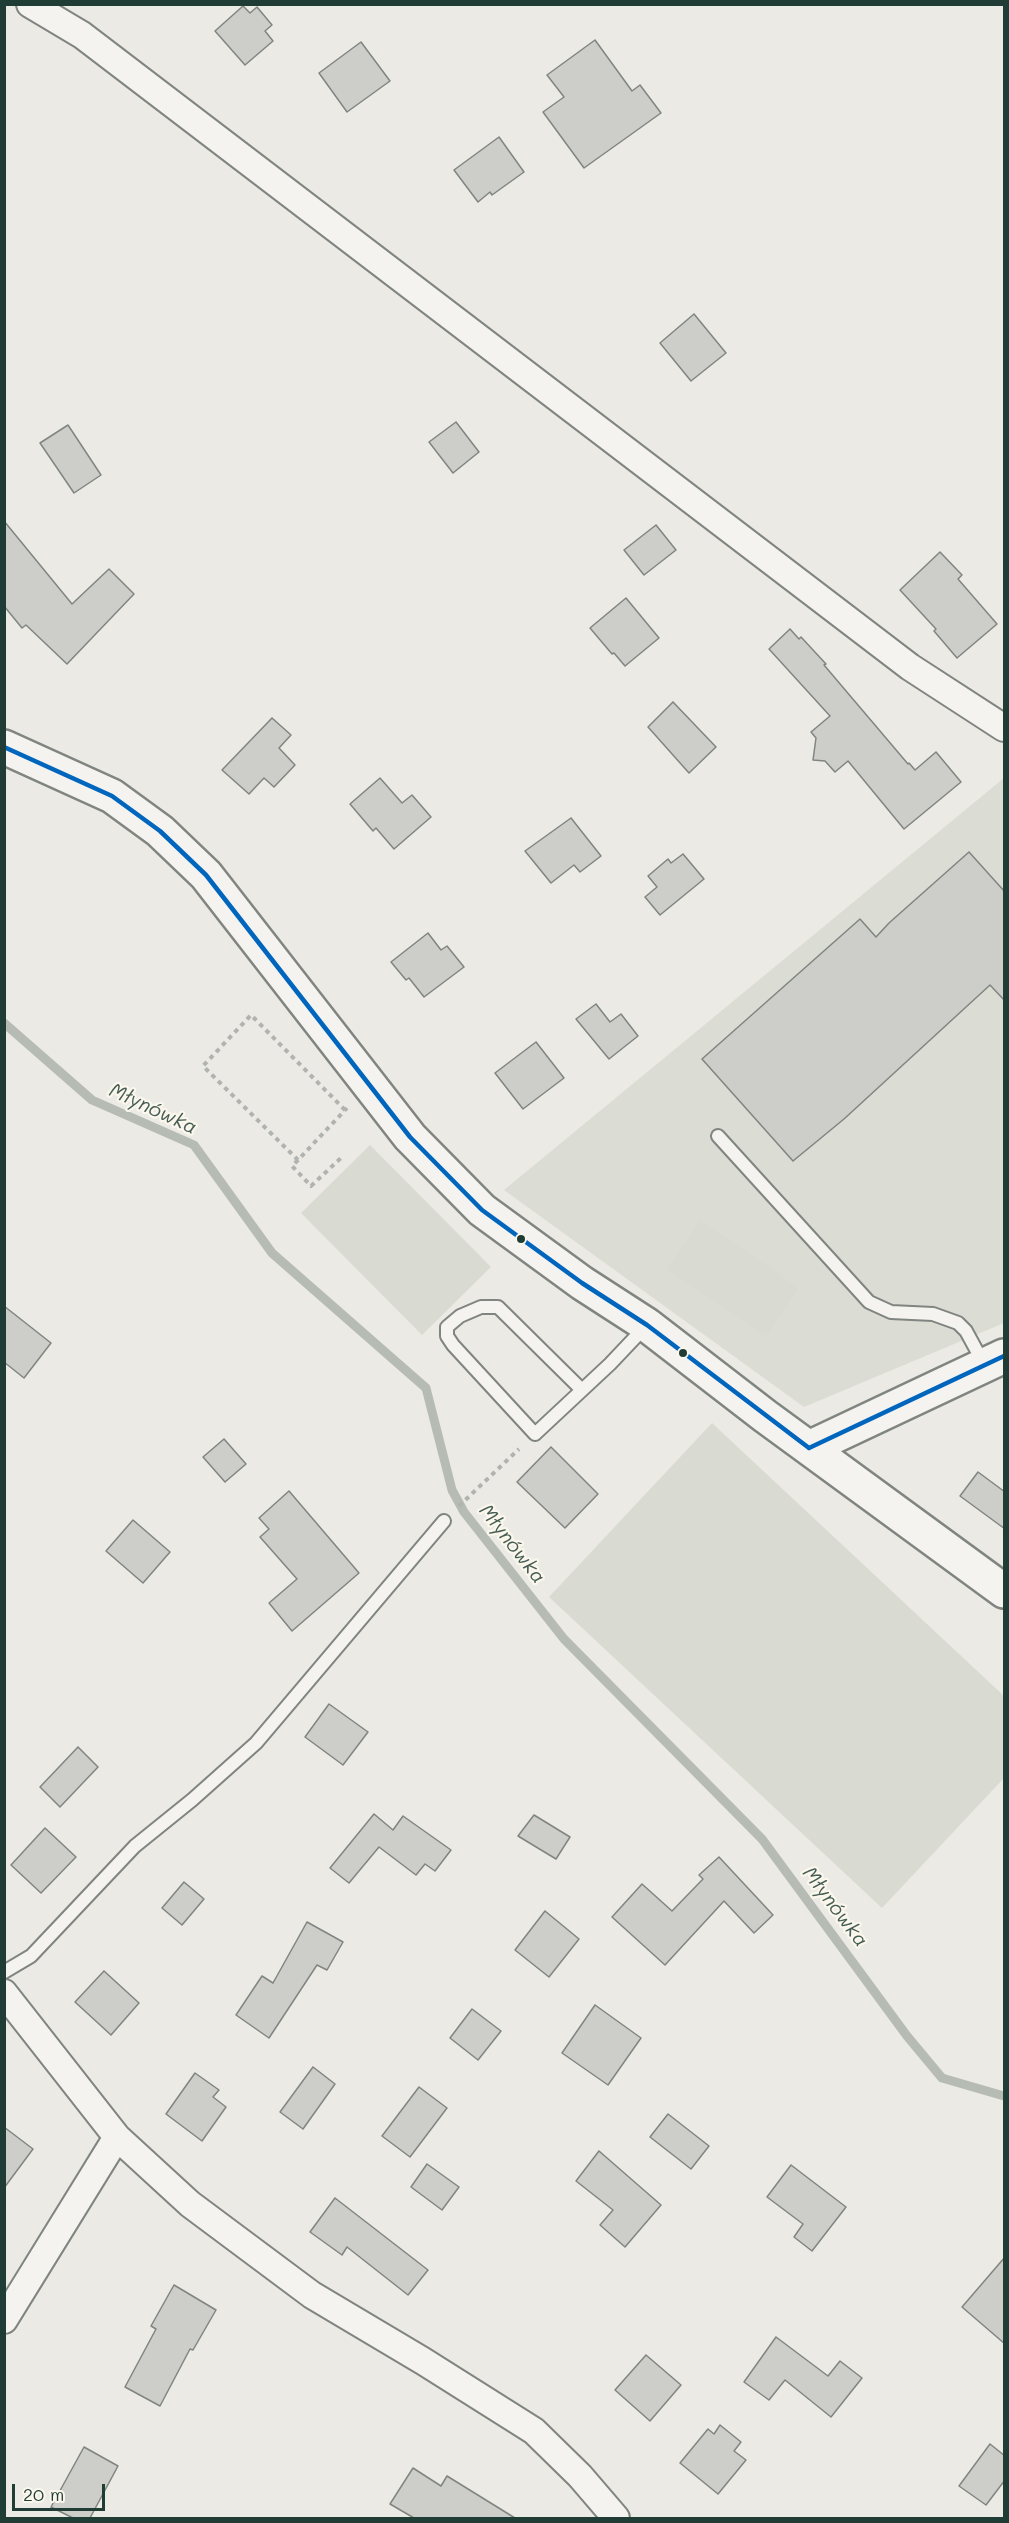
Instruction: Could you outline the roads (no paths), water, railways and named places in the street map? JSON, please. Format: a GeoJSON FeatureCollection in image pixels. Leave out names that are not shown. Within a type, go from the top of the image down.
{"type":"FeatureCollection","features":[{"type":"Feature","properties":{"kind":"street"},"geometry":{"type":"LineString","coordinates":[[30,4],[99,48],[910,668],[1005,729]]}},
{"type":"Feature","properties":{"kind":"street"},"geometry":{"type":"LineString","coordinates":[[4,747],[112,796],[168,839],[206,875],[410,1137],[482,1210],[582,1283],[647,1325],[1005,1592]]}},
{"type":"Feature","properties":{"kind":"street"},"geometry":{"type":"LineString","coordinates":[[809,1448],[994,1361]]}},
{"type":"Feature","properties":{"kind":"street"},"geometry":{"type":"LineString","coordinates":[[4,1993],[117,2137],[190,2204],[312,2295],[534,2430],[580,2476],[616,2518]]}},
{"type":"Feature","properties":{"kind":"street"},"geometry":{"type":"LineString","coordinates":[[4,2320],[117,2137]]}},
{"type":"Feature","properties":{"kind":"lane"},"geometry":{"type":"LineString","coordinates":[[718,1136],[869,1302],[891,1311],[933,1314],[958,1323],[994,1361]]}},
{"type":"Feature","properties":{"kind":"lane"},"geometry":{"type":"LineString","coordinates":[[582,1390],[498,1307],[481,1307],[460,1316],[447,1328],[447,1336],[453,1346],[535,1434],[582,1390],[647,1325]]}},
{"type":"Feature","properties":{"kind":"lane"},"geometry":{"type":"LineString","coordinates":[[4,1972],[32,1956],[135,1846],[192,1800],[256,1743],[444,1521]]}},
{"type":"Feature","properties":{"kind":"waterway","name":"Młynówka"},"geometry":{"type":"LineString","coordinates":[[4,1023],[92,1100],[194,1145],[272,1253],[426,1388],[452,1490],[464,1512],[564,1639],[762,1839],[907,2036],[942,2078],[1004,2096]]}}]}
